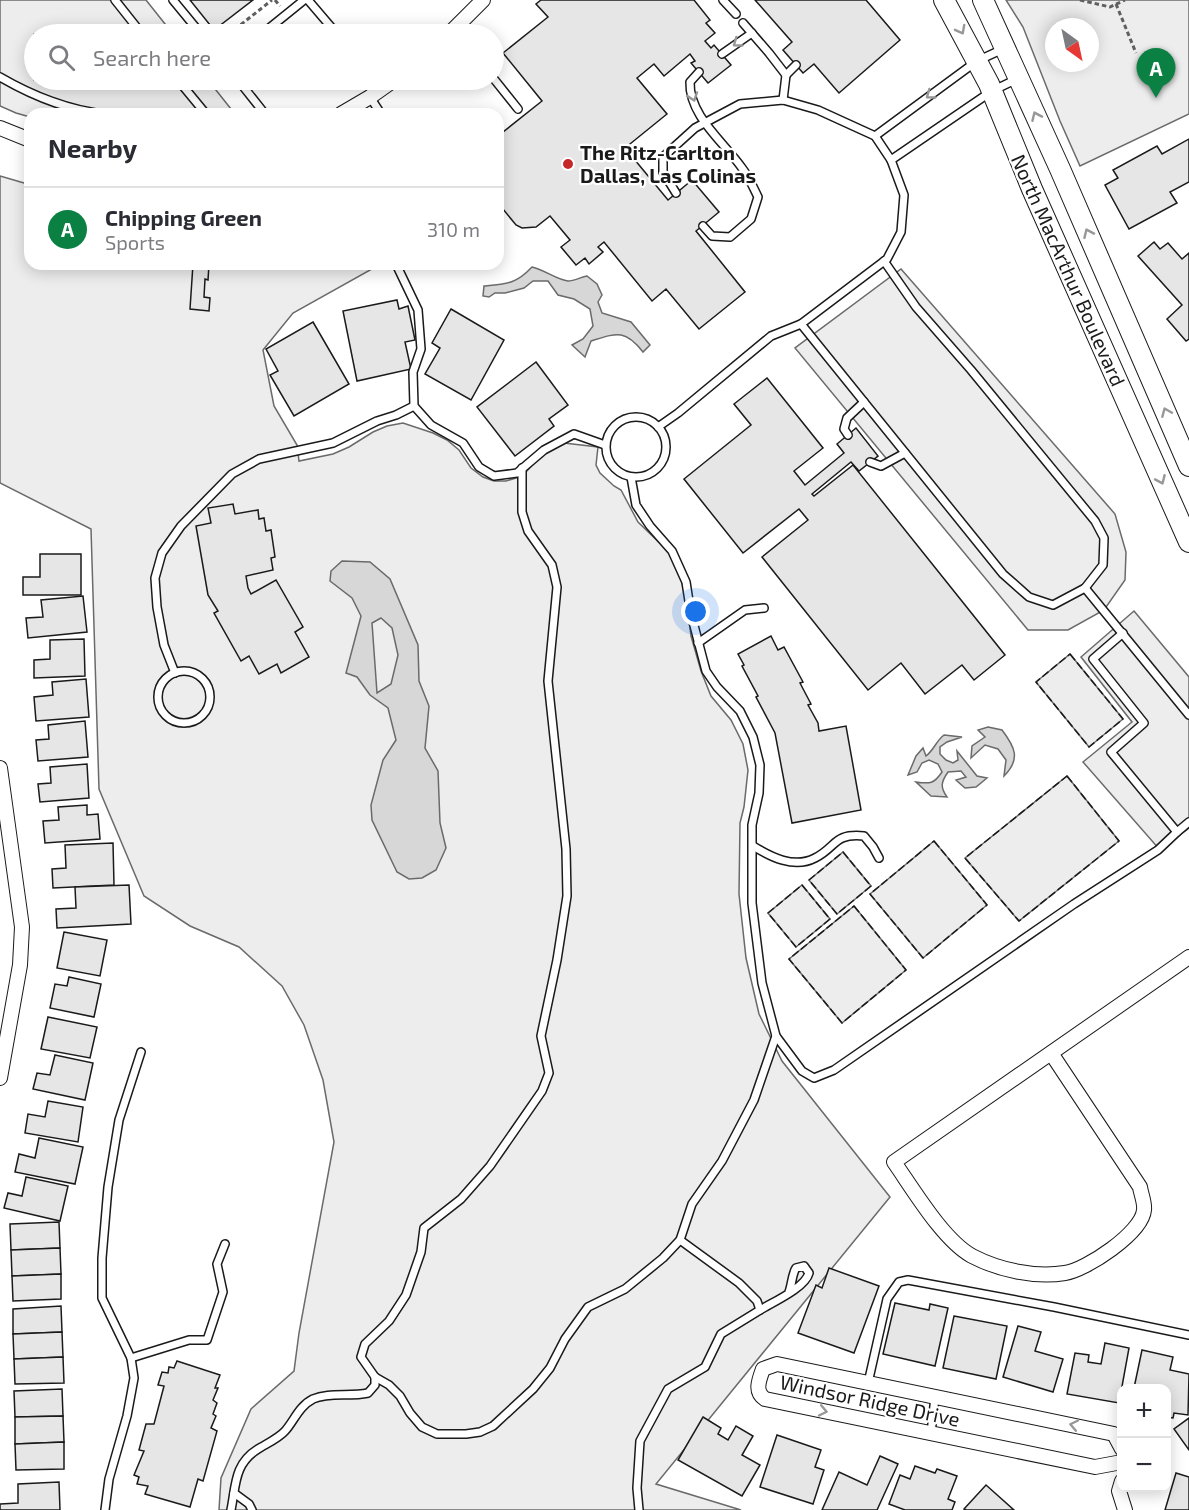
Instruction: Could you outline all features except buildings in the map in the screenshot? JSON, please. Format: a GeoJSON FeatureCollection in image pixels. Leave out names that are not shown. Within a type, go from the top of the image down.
{"type":"FeatureCollection","features":[{"type":"Feature","properties":{"kind":"main road","name":"North MacArthur Boulevard"},"geometry":{"type":"LineString","coordinates":[[944,0],[992,91],[1032,189],[1189,542]]}},
{"type":"Feature","properties":{"kind":"main road","name":"North MacArthur Boulevard"},"geometry":{"type":"LineString","coordinates":[[983,0],[1189,466]]}},
{"type":"Feature","properties":{"kind":"street"},"geometry":{"type":"LineString","coordinates":[[459,24],[483,0]]}},
{"type":"Feature","properties":{"kind":"street"},"geometry":{"type":"LineString","coordinates":[[351,108],[370,97],[375,90]]}},
{"type":"Feature","properties":{"kind":"street"},"geometry":{"type":"LineString","coordinates":[[0,128],[24,138]]}},
{"type":"Feature","properties":{"kind":"street"},"geometry":{"type":"LineString","coordinates":[[0,768],[22,927],[20,965],[0,1078]]}},
{"type":"Feature","properties":{"kind":"street"},"geometry":{"type":"LineString","coordinates":[[1051,1053],[1140,1187],[1144,1210],[1136,1228],[1088,1264],[1068,1273],[1044,1275],[1016,1271],[988,1263],[971,1255],[956,1244],[894,1162],[1189,957]]}},
{"type":"Feature","properties":{"kind":"street","name":"Windsor Ridge Drive"},"geometry":{"type":"LineString","coordinates":[[1117,1440],[1114,1434],[777,1364],[764,1369],[759,1380],[758,1390],[765,1399],[1095,1467],[1117,1463]]}},
{"type":"Feature","properties":{"kind":"street"},"geometry":{"type":"LineString","coordinates":[[1119,1492],[1125,1510]]}},
{"type":"Feature","properties":{"kind":"lane"},"geometry":{"type":"LineString","coordinates":[[116,0],[134,24]]}},
{"type":"Feature","properties":{"kind":"lane"},"geometry":{"type":"LineString","coordinates":[[173,0],[193,24]]}},
{"type":"Feature","properties":{"kind":"lane"},"geometry":{"type":"LineString","coordinates":[[275,24],[306,0],[328,24]]}},
{"type":"Feature","properties":{"kind":"lane"},"geometry":{"type":"LineString","coordinates":[[723,0],[736,14]]}},
{"type":"Feature","properties":{"kind":"lane"},"geometry":{"type":"LineString","coordinates":[[744,23],[786,75]]}},
{"type":"Feature","properties":{"kind":"lane"},"geometry":{"type":"LineString","coordinates":[[722,54],[752,33]]}},
{"type":"Feature","properties":{"kind":"lane"},"geometry":{"type":"LineString","coordinates":[[875,136],[976,61],[1005,48]]}},
{"type":"Feature","properties":{"kind":"lane"},"geometry":{"type":"LineString","coordinates":[[783,100],[786,75],[796,64]]}},
{"type":"Feature","properties":{"kind":"lane"},"geometry":{"type":"LineString","coordinates":[[699,72],[690,82],[689,93],[705,122],[743,169],[758,197],[751,219],[730,237],[712,236],[703,226]]}},
{"type":"Feature","properties":{"kind":"lane"},"geometry":{"type":"LineString","coordinates":[[0,77],[25,92],[75,108]]}},
{"type":"Feature","properties":{"kind":"lane"},"geometry":{"type":"LineString","coordinates":[[891,160],[992,91],[1019,78]]}},
{"type":"Feature","properties":{"kind":"lane"},"geometry":{"type":"LineString","coordinates":[[187,90],[202,108]]}},
{"type":"Feature","properties":{"kind":"lane"},"geometry":{"type":"LineString","coordinates":[[246,90],[260,108]]}},
{"type":"Feature","properties":{"kind":"lane"},"geometry":{"type":"LineString","coordinates":[[503,90],[518,110]]}},
{"type":"Feature","properties":{"kind":"lane"},"geometry":{"type":"LineString","coordinates":[[370,97],[377,108]]}},
{"type":"Feature","properties":{"kind":"lane"},"geometry":{"type":"LineString","coordinates":[[658,427],[771,336],[801,324],[887,259],[901,232],[904,195],[891,160],[875,136],[818,110],[783,100],[740,104],[695,128],[663,157],[663,172],[676,193]]}},
{"type":"Feature","properties":{"kind":"lane"},"geometry":{"type":"LineString","coordinates":[[801,324],[1003,574],[1029,597],[1053,605],[1085,588],[1103,565],[1104,538],[1095,521],[916,307],[884,261]]}},
{"type":"Feature","properties":{"kind":"lane"},"geometry":{"type":"LineString","coordinates":[[399,270],[418,310],[421,350],[413,372],[414,406],[431,425],[463,443],[479,467],[494,476],[517,472],[544,450],[574,434],[605,445]]}},
{"type":"Feature","properties":{"kind":"lane"},"geometry":{"type":"LineString","coordinates":[[848,435],[844,429],[847,418],[864,402]]}},
{"type":"Feature","properties":{"kind":"lane"},"geometry":{"type":"LineString","coordinates":[[175,673],[164,645],[157,607],[155,578],[162,553],[181,526],[232,474],[258,459],[333,443],[414,406]]}},
{"type":"Feature","properties":{"kind":"lane"},"geometry":{"type":"LineString","coordinates":[[631,418],[641,418],[651,421],[658,427],[664,435],[666,444],[663,462],[657,469],[649,475],[631,477],[615,470],[609,462],[605,445],[614,427],[631,418]]}},
{"type":"Feature","properties":{"kind":"lane"},"geometry":{"type":"LineString","coordinates":[[870,462],[880,466],[905,453]]}},
{"type":"Feature","properties":{"kind":"lane"},"geometry":{"type":"LineString","coordinates":[[522,468],[522,512],[528,531],[552,566],[557,587],[548,681],[566,849],[567,896],[557,960],[541,1036],[549,1073],[542,1091],[490,1166],[461,1199],[424,1228],[421,1252],[406,1295],[389,1321],[365,1344],[361,1357],[375,1377],[389,1385],[400,1396],[422,1427],[437,1434],[466,1434],[480,1432],[493,1426],[533,1389],[550,1368],[565,1339],[588,1307],[625,1289],[663,1258],[680,1240],[692,1204],[722,1161],[754,1100],[776,1036]]}},
{"type":"Feature","properties":{"kind":"lane"},"geometry":{"type":"LineString","coordinates":[[631,477],[636,505],[650,526],[672,551],[687,582],[698,643],[706,671],[717,687],[740,711],[753,737],[760,765],[759,793],[752,825],[752,903],[762,983],[776,1036],[802,1071],[814,1078],[834,1070],[1074,904],[1158,850],[1189,822]]}},
{"type":"Feature","properties":{"kind":"lane"},"geometry":{"type":"LineString","coordinates":[[1085,588],[1189,715]]}},
{"type":"Feature","properties":{"kind":"lane"},"geometry":{"type":"LineString","coordinates":[[698,643],[745,610],[764,608]]}},
{"type":"Feature","properties":{"kind":"lane"},"geometry":{"type":"LineString","coordinates":[[1123,633],[1093,659],[1144,723],[1111,752],[1177,832]]}},
{"type":"Feature","properties":{"kind":"lane"},"geometry":{"type":"LineString","coordinates":[[183,671],[196,674],[204,680],[209,690],[209,705],[205,714],[186,724],[171,720],[164,715],[158,704],[159,689],[164,681],[175,673],[183,671]]}},
{"type":"Feature","properties":{"kind":"lane"},"geometry":{"type":"LineString","coordinates":[[753,846],[784,861],[800,862],[814,858],[840,838],[854,835],[864,836],[879,858]]}},
{"type":"Feature","properties":{"kind":"lane"},"geometry":{"type":"LineString","coordinates":[[105,1510],[109,1479],[127,1416],[134,1378],[131,1358],[102,1298],[102,1258],[108,1187],[118,1120],[141,1052]]}},
{"type":"Feature","properties":{"kind":"lane"},"geometry":{"type":"LineString","coordinates":[[680,1240],[739,1283],[757,1301],[760,1310]]}},
{"type":"Feature","properties":{"kind":"lane"},"geometry":{"type":"LineString","coordinates":[[131,1358],[189,1340],[207,1340],[223,1292],[217,1264],[225,1244]]}},
{"type":"Feature","properties":{"kind":"lane"},"geometry":{"type":"LineString","coordinates":[[868,1383],[886,1299],[898,1282],[908,1280],[1189,1335]]}},
{"type":"Feature","properties":{"kind":"lane"},"geometry":{"type":"LineString","coordinates":[[639,1510],[637,1488],[640,1441],[668,1389],[705,1367],[720,1334],[789,1292]]}},
{"type":"Feature","properties":{"kind":"lane"},"geometry":{"type":"LineString","coordinates":[[231,1510],[239,1467],[252,1452],[284,1433],[299,1410],[312,1400],[330,1395],[353,1396],[368,1393],[375,1385],[375,1377]]}},
{"type":"Feature","properties":{"kind":"lane"},"geometry":{"type":"LineString","coordinates":[[931,1433],[935,1396]]}},
{"type":"Feature","properties":{"kind":"lane"},"geometry":{"type":"LineString","coordinates":[[234,1493],[249,1504],[252,1510]]}},
{"type":"Feature","properties":{"kind":"path"},"geometry":{"type":"LineString","coordinates":[[242,24],[272,0]]}},
{"type":"Feature","properties":{"kind":"path"},"geometry":{"type":"LineString","coordinates":[[1080,0],[1110,7],[1125,0]]}},
{"type":"Feature","properties":{"kind":"path"},"geometry":{"type":"LineString","coordinates":[[1116,4],[1136,53]]}},
{"type":"Feature","properties":{"kind":"shaded area"},"geometry":{"type":"Polygon","coordinates":[[[0,0],[146,0],[165,24],[24,24],[24,90],[216,90],[230,108],[24,108],[24,115],[0,106],[0,0]]]}},
{"type":"Feature","properties":{"kind":"shaded area"},"geometry":{"type":"Polygon","coordinates":[[[1006,0],[1189,0],[1189,114],[1080,166],[1023,27],[1006,0]]]}},
{"type":"Feature","properties":{"kind":"shaded area"},"geometry":{"type":"Polygon","coordinates":[[[0,176],[24,183],[24,270],[370,270],[293,313],[263,350],[274,406],[297,445],[299,461],[333,454],[373,432],[403,423],[447,440],[459,450],[471,468],[483,477],[494,481],[516,478],[527,471],[544,452],[564,443],[598,447],[596,465],[600,473],[621,490],[638,522],[671,554],[686,597],[691,636],[701,671],[711,696],[731,720],[743,744],[748,770],[740,823],[739,894],[746,958],[759,1014],[782,1061],[890,1197],[656,1484],[741,1510],[219,1510],[221,1478],[251,1409],[294,1371],[334,1142],[323,1080],[304,1025],[282,986],[239,947],[190,926],[144,896],[99,789],[91,529],[0,483],[0,176]]]}},
{"type":"Feature","properties":{"kind":"shaded area"},"geometry":{"type":"Polygon","coordinates":[[[532,267],[568,281],[587,276],[597,284],[602,295],[598,302],[602,313],[631,322],[650,345],[643,352],[625,336],[608,336],[591,341],[585,357],[572,345],[583,339],[593,326],[590,309],[574,299],[558,295],[548,281],[533,281],[524,288],[495,293],[489,297],[483,296],[484,286],[511,282],[532,267]]]}},
{"type":"Feature","properties":{"kind":"shaded area"},"geometry":{"type":"Polygon","coordinates":[[[901,269],[1115,514],[1126,552],[1125,580],[1104,610],[1068,630],[1028,630],[795,348],[901,269]]]}},
{"type":"Feature","properties":{"kind":"shaded area"},"geometry":{"type":"Polygon","coordinates":[[[342,561],[370,562],[390,579],[418,645],[419,681],[429,706],[425,748],[438,771],[440,823],[446,848],[436,870],[422,878],[409,879],[397,872],[372,820],[371,805],[383,760],[396,740],[388,708],[370,695],[357,677],[346,673],[361,616],[352,598],[330,581],[331,571],[342,561]],[[381,618],[372,623],[377,693],[391,684],[398,655],[392,628],[381,618]]]}},
{"type":"Feature","properties":{"kind":"shaded area"},"geometry":{"type":"Polygon","coordinates":[[[1134,611],[1189,677],[1189,828],[1160,850],[1083,762],[1132,722],[1081,657],[1134,611]]]}},
{"type":"Feature","properties":{"kind":"shaded area"},"geometry":{"type":"Polygon","coordinates":[[[1070,654],[1123,719],[1089,747],[1036,682],[1070,654]]]}},
{"type":"Feature","properties":{"kind":"shaded area"},"geometry":{"type":"Polygon","coordinates":[[[988,727],[1002,730],[1013,748],[1013,764],[1004,776],[1006,760],[998,749],[985,745],[971,758],[972,746],[985,737],[978,730],[988,727]]]}},
{"type":"Feature","properties":{"kind":"shaded area"},"geometry":{"type":"Polygon","coordinates":[[[944,735],[962,737],[940,747],[940,754],[946,760],[953,763],[958,760],[957,751],[977,776],[987,778],[976,787],[965,788],[956,780],[966,777],[961,771],[948,772],[942,784],[947,797],[931,796],[916,782],[928,783],[937,779],[942,772],[938,764],[929,760],[922,763],[917,772],[908,775],[916,756],[923,748],[926,756],[944,735]]]}},
{"type":"Feature","properties":{"kind":"shaded area"},"geometry":{"type":"Polygon","coordinates":[[[1067,776],[1119,841],[1019,921],[965,858],[1067,776]]]}},
{"type":"Feature","properties":{"kind":"shaded area"},"geometry":{"type":"Polygon","coordinates":[[[934,841],[987,905],[923,958],[870,894],[934,841]]]}},
{"type":"Feature","properties":{"kind":"shaded area"},"geometry":{"type":"Polygon","coordinates":[[[843,852],[871,886],[837,914],[809,880],[843,852]]]}},
{"type":"Feature","properties":{"kind":"shaded area"},"geometry":{"type":"Polygon","coordinates":[[[802,885],[830,919],[796,947],[768,913],[802,885]]]}},
{"type":"Feature","properties":{"kind":"shaded area"},"geometry":{"type":"Polygon","coordinates":[[[854,906],[906,970],[842,1023],[789,959],[854,906]]]}},
{"type":"Feature","properties":{"kind":"fence"},"geometry":{"type":"LineString","coordinates":[[1070,654],[1123,719],[1089,747],[1036,682],[1070,654]]}},
{"type":"Feature","properties":{"kind":"fence"},"geometry":{"type":"LineString","coordinates":[[1067,776],[1119,841],[1019,921],[965,858],[1067,776]]}},
{"type":"Feature","properties":{"kind":"fence"},"geometry":{"type":"LineString","coordinates":[[934,841],[987,905],[923,958],[870,894],[934,841]]}},
{"type":"Feature","properties":{"kind":"fence"},"geometry":{"type":"LineString","coordinates":[[843,852],[871,886],[837,914],[809,880],[843,852]]}},
{"type":"Feature","properties":{"kind":"fence"},"geometry":{"type":"LineString","coordinates":[[802,885],[830,919],[796,947],[768,913],[802,885]]}},
{"type":"Feature","properties":{"kind":"fence"},"geometry":{"type":"LineString","coordinates":[[854,906],[906,970],[842,1023],[789,959],[854,906]]}},
{"type":"Feature","properties":{"kind":"place","name":"Chipping Green"},"geometry":{"type":"Point","coordinates":[1156,98]}},
{"type":"Feature","properties":{"kind":"place","name":"The Ritz-Carlton Dallas, Las Colinas"},"geometry":{"type":"Point","coordinates":[568,164]}}]}
